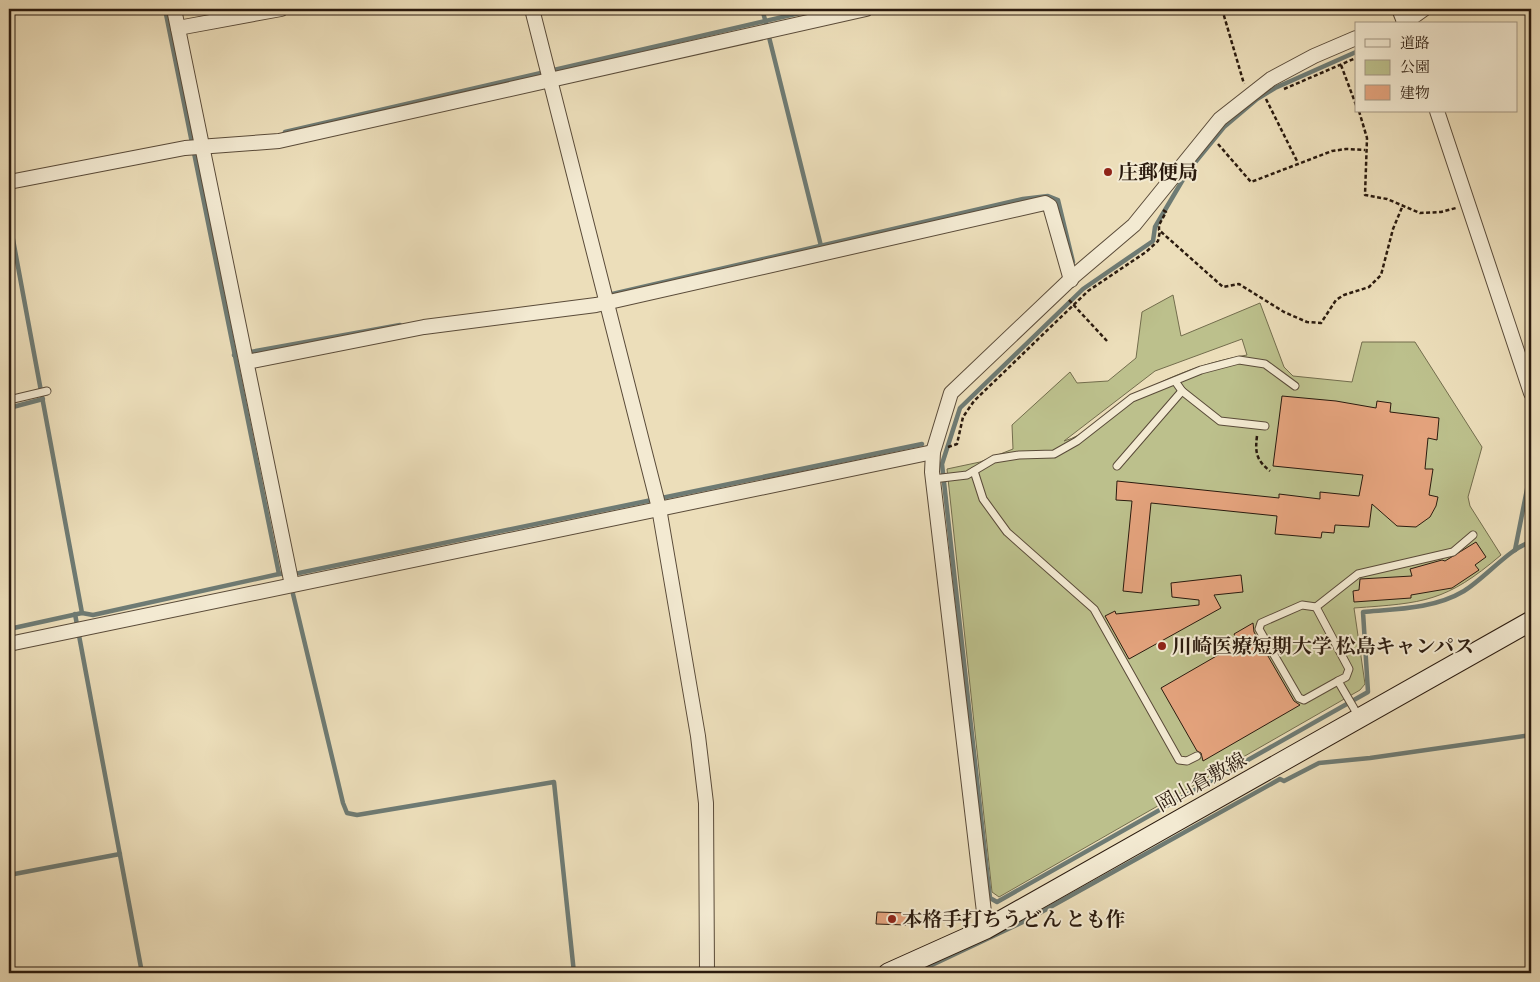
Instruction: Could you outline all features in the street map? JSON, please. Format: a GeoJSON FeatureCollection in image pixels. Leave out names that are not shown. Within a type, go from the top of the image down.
{"type":"FeatureCollection","features":[{"type":"Feature","properties":{"kind":"main road","name":"岡山倉敷線"},"geometry":{"type":"LineString","coordinates":[[888,973],[986,929],[1356,712],[1531,621]]}},
{"type":"Feature","properties":{"kind":"street"},"geometry":{"type":"LineString","coordinates":[[174,9],[195,147],[246,357],[290,577]]}},
{"type":"Feature","properties":{"kind":"street"},"geometry":{"type":"LineString","coordinates":[[178,28],[282,9]]}},
{"type":"Feature","properties":{"kind":"street"},"geometry":{"type":"LineString","coordinates":[[532,9],[657,501],[698,736],[706,803],[707,973]]}},
{"type":"Feature","properties":{"kind":"street"},"geometry":{"type":"LineString","coordinates":[[9,182],[195,147],[279,142],[549,75],[768,31],[866,9]]}},
{"type":"Feature","properties":{"kind":"street"},"geometry":{"type":"LineString","coordinates":[[1399,9],[1404,22]]}},
{"type":"Feature","properties":{"kind":"street"},"geometry":{"type":"LineString","coordinates":[[1408,22],[1424,9]]}},
{"type":"Feature","properties":{"kind":"street"},"geometry":{"type":"LineString","coordinates":[[986,929],[940,478],[932,452],[951,393],[1074,276],[1134,225],[1220,119],[1271,79],[1314,56],[1355,38]]}},
{"type":"Feature","properties":{"kind":"street"},"geometry":{"type":"LineString","coordinates":[[1437,112],[1531,393]]}},
{"type":"Feature","properties":{"kind":"street"},"geometry":{"type":"LineString","coordinates":[[246,357],[604,298],[1045,204],[1050,206],[1074,276]]}},
{"type":"Feature","properties":{"kind":"street"},"geometry":{"type":"LineString","coordinates":[[9,644],[77,630],[290,577],[657,501],[932,452]]}},
{"type":"Feature","properties":{"kind":"lane"},"geometry":{"type":"LineString","coordinates":[[940,478],[966,476],[994,459],[1019,454],[1054,454],[1077,442],[1132,398],[1201,370],[1239,360],[1265,364],[1295,386]]}},
{"type":"Feature","properties":{"kind":"lane"},"geometry":{"type":"LineString","coordinates":[[1175,381],[1182,391],[1220,421],[1261,426]]}},
{"type":"Feature","properties":{"kind":"lane"},"geometry":{"type":"LineString","coordinates":[[9,400],[47,391]]}},
{"type":"Feature","properties":{"kind":"lane"},"geometry":{"type":"LineString","coordinates":[[1117,466],[1182,391]]}},
{"type":"Feature","properties":{"kind":"lane"},"geometry":{"type":"LineString","coordinates":[[974,471],[983,500],[1007,532],[1094,609],[1178,760],[1187,762],[1197,756]]}},
{"type":"Feature","properties":{"kind":"lane"},"geometry":{"type":"LineString","coordinates":[[1316,607],[1350,669],[1346,677],[1304,700],[1299,698],[1259,629],[1261,623],[1302,606],[1316,607],[1358,574],[1453,552],[1473,535]]}},
{"type":"Feature","properties":{"kind":"lane"},"geometry":{"type":"LineString","coordinates":[[1338,681],[1356,712]]}},
{"type":"Feature","properties":{"kind":"path"},"geometry":{"type":"LineString","coordinates":[[1222,9],[1245,87]]}},
{"type":"Feature","properties":{"kind":"path"},"geometry":{"type":"LineString","coordinates":[[1280,90],[1355,58]]}},
{"type":"Feature","properties":{"kind":"path"},"geometry":{"type":"LineString","coordinates":[[1340,65],[1355,102]]}},
{"type":"Feature","properties":{"kind":"path"},"geometry":{"type":"LineString","coordinates":[[1272,94],[1265,98],[1298,163]]}},
{"type":"Feature","properties":{"kind":"path"},"geometry":{"type":"LineString","coordinates":[[1359,112],[1367,132],[1365,195],[1387,199],[1420,213],[1430,214],[1468,204]]}},
{"type":"Feature","properties":{"kind":"path"},"geometry":{"type":"LineString","coordinates":[[1216,142],[1251,182],[1332,151],[1346,149],[1365,150]]}},
{"type":"Feature","properties":{"kind":"path"},"geometry":{"type":"LineString","coordinates":[[1160,232],[1223,287],[1239,284],[1284,312],[1307,322],[1321,323],[1336,300],[1344,295],[1369,287],[1381,275],[1392,229],[1403,205]]}},
{"type":"Feature","properties":{"kind":"path"},"geometry":{"type":"LineString","coordinates":[[954,445],[958,444],[966,411],[974,401],[1072,304],[1146,252],[1158,241],[1159,225],[1166,212]]}},
{"type":"Feature","properties":{"kind":"path"},"geometry":{"type":"LineString","coordinates":[[1072,304],[1107,341]]}},
{"type":"Feature","properties":{"kind":"path"},"geometry":{"type":"LineString","coordinates":[[1261,426],[1255,452],[1260,463],[1270,471]]}},
{"type":"Feature","properties":{"kind":"green space","name":"川崎医療短期大学 松島キャンパス"},"geometry":{"type":"Polygon","coordinates":[[[1173,295],[1181,336],[1260,303],[1284,367],[1293,376],[1352,382],[1362,342],[1415,342],[1482,447],[1468,497],[1470,506],[1501,555],[1465,582],[1433,597],[1399,604],[1354,608],[1365,684],[1360,690],[999,897],[992,892],[947,469],[980,462],[1013,449],[1012,425],[1070,372],[1077,383],[1108,381],[1136,358],[1142,312],[1173,295]],[[1242,339],[1155,371],[1064,441],[1079,435],[1119,406],[1149,388],[1197,368],[1247,355],[1242,339]]]}},
{"type":"Feature","properties":{"kind":"building"},"geometry":{"type":"Polygon","coordinates":[[[1282,396],[1336,401],[1376,408],[1377,401],[1391,403],[1390,412],[1439,418],[1437,440],[1428,438],[1425,469],[1433,469],[1429,495],[1438,497],[1430,517],[1416,527],[1397,526],[1372,504],[1369,527],[1335,525],[1334,533],[1322,532],[1321,538],[1275,534],[1277,516],[1151,503],[1142,593],[1123,591],[1132,501],[1116,500],[1117,481],[1279,498],[1279,494],[1320,499],[1320,492],[1359,496],[1363,475],[1273,466],[1282,396]]]}},
{"type":"Feature","properties":{"kind":"building"},"geometry":{"type":"Polygon","coordinates":[[[1476,542],[1486,557],[1475,565],[1479,570],[1452,588],[1411,595],[1411,598],[1354,602],[1353,591],[1359,590],[1360,579],[1412,576],[1410,569],[1442,560],[1445,561],[1476,542]]]}},
{"type":"Feature","properties":{"kind":"building"},"geometry":{"type":"Polygon","coordinates":[[[1241,575],[1243,592],[1214,595],[1221,608],[1129,659],[1105,616],[1115,611],[1116,614],[1199,605],[1199,600],[1172,597],[1171,583],[1241,575]]]}},
{"type":"Feature","properties":{"kind":"building"},"geometry":{"type":"Polygon","coordinates":[[[1253,623],[1254,632],[1294,701],[1300,705],[1203,761],[1201,753],[1197,751],[1161,688],[1239,643],[1234,634],[1253,623]]]}},
{"type":"Feature","properties":{"kind":"building","name":"本格手打ちうどん とも作"},"geometry":{"type":"Polygon","coordinates":[[[877,912],[907,913],[906,925],[876,924],[877,912]]]}},
{"type":"Feature","properties":{"kind":"waterway"},"geometry":{"type":"LineString","coordinates":[[165,9],[279,574]]}},
{"type":"Feature","properties":{"kind":"waterway"},"geometry":{"type":"LineString","coordinates":[[762,9],[766,23]]}},
{"type":"Feature","properties":{"kind":"waterway"},"geometry":{"type":"LineString","coordinates":[[285,132],[817,9]]}},
{"type":"Feature","properties":{"kind":"waterway"},"geometry":{"type":"LineString","coordinates":[[768,33],[821,246]]}},
{"type":"Feature","properties":{"kind":"waterway"},"geometry":{"type":"LineString","coordinates":[[1355,52],[1275,88],[1257,99],[1224,127],[1188,171],[1155,227],[1153,241],[1083,289],[960,408],[942,464],[990,898],[997,902],[1368,692],[1363,612],[1428,605],[1452,597],[1472,586],[1515,550],[1531,542]]}},
{"type":"Feature","properties":{"kind":"waterway"},"geometry":{"type":"LineString","coordinates":[[608,295],[1023,199],[1048,196],[1058,200],[1073,262]]}},
{"type":"Feature","properties":{"kind":"waterway"},"geometry":{"type":"LineString","coordinates":[[9,218],[82,613],[9,629]]}},
{"type":"Feature","properties":{"kind":"waterway"},"geometry":{"type":"LineString","coordinates":[[234,355],[400,325]]}},
{"type":"Feature","properties":{"kind":"waterway"},"geometry":{"type":"LineString","coordinates":[[9,408],[43,399]]}},
{"type":"Feature","properties":{"kind":"waterway"},"geometry":{"type":"LineString","coordinates":[[82,613],[93,615],[279,574],[299,573],[922,444]]}},
{"type":"Feature","properties":{"kind":"waterway"},"geometry":{"type":"LineString","coordinates":[[1515,550],[1531,469]]}},
{"type":"Feature","properties":{"kind":"waterway"},"geometry":{"type":"LineString","coordinates":[[293,594],[347,813],[357,815],[554,782],[574,973]]}},
{"type":"Feature","properties":{"kind":"waterway"},"geometry":{"type":"LineString","coordinates":[[75,614],[142,973]]}},
{"type":"Feature","properties":{"kind":"waterway"},"geometry":{"type":"LineString","coordinates":[[915,973],[1027,920],[1280,779],[1284,781],[1319,763],[1370,758],[1531,735]]}},
{"type":"Feature","properties":{"kind":"waterway"},"geometry":{"type":"LineString","coordinates":[[9,875],[120,854]]}},
{"type":"Feature","properties":{"kind":"place","name":"庄郵便局"},"geometry":{"type":"Point","coordinates":[1108,172]}},
{"type":"Feature","properties":{"kind":"place","name":"川崎医療短期大学 松島キャンパス"},"geometry":{"type":"Point","coordinates":[1162,646]}},
{"type":"Feature","properties":{"kind":"place","name":"本格手打ちうどん とも作"},"geometry":{"type":"Point","coordinates":[892,919]}}]}
